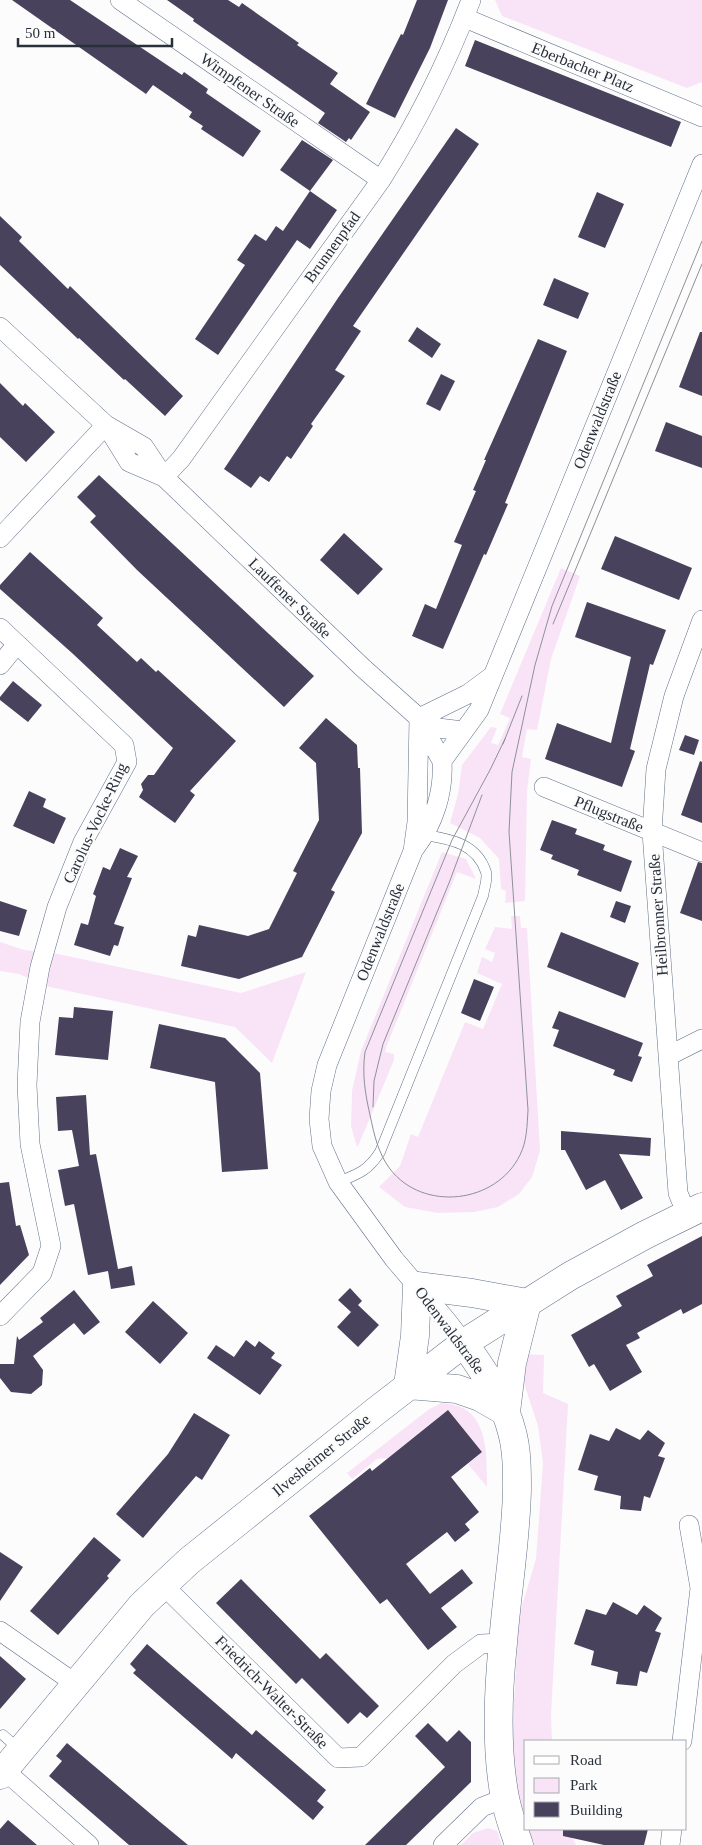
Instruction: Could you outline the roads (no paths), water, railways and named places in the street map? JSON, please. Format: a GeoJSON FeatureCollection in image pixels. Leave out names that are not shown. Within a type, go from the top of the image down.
{"type":"FeatureCollection","features":[{"type":"Feature","properties":{"kind":"street","name":"Wimpfener Straße"},"geometry":{"type":"LineString","coordinates":[[120,0],[381,180]]}},
{"type":"Feature","properties":{"kind":"street","name":"Brunnenpfad"},"geometry":{"type":"LineString","coordinates":[[164,477],[181,458],[381,180],[405,142],[435,85],[472,0]]}},
{"type":"Feature","properties":{"kind":"street","name":"Eberbacher Platz"},"geometry":{"type":"LineString","coordinates":[[465,18],[702,117]]}},
{"type":"Feature","properties":{"kind":"street","name":"Odenwaldstraße"},"geometry":{"type":"LineString","coordinates":[[413,851],[425,835],[440,795],[442,761],[478,710],[702,164]]}},
{"type":"Feature","properties":{"kind":"street","name":"Lauffener Straße"},"geometry":{"type":"LineString","coordinates":[[0,327],[106,425],[129,462],[164,477],[363,668],[419,718]]}},
{"type":"Feature","properties":{"kind":"street"},"geometry":{"type":"LineString","coordinates":[[0,538],[106,425]]}},
{"type":"Feature","properties":{"kind":"street","name":"Heilbronner Straße"},"geometry":{"type":"LineString","coordinates":[[694,1210],[678,1193],[652,832],[656,769],[674,696],[701,627]]}},
{"type":"Feature","properties":{"kind":"street","name":"Carolus-Vocke-Ring"},"geometry":{"type":"LineString","coordinates":[[0,628],[124,745],[127,762],[83,842],[57,907],[40,967],[30,1022],[27,1085],[30,1144],[50,1246],[42,1273],[0,1316]]}},
{"type":"Feature","properties":{"kind":"street"},"geometry":{"type":"LineString","coordinates":[[0,665],[17,644]]}},
{"type":"Feature","properties":{"kind":"street"},"geometry":{"type":"LineString","coordinates":[[419,718],[468,694],[492,676]]}},
{"type":"Feature","properties":{"kind":"street","name":"Odenwaldstraße"},"geometry":{"type":"LineString","coordinates":[[419,718],[417,822],[413,851],[341,1027],[328,1065],[321,1091],[320,1119],[322,1146],[338,1182],[394,1260],[464,1343],[491,1384],[506,1412],[513,1433],[517,1466],[516,1505],[510,1581],[502,1643],[499,1732],[505,1798],[519,1845]]}},
{"type":"Feature","properties":{"kind":"street"},"geometry":{"type":"LineString","coordinates":[[419,718],[438,728],[463,731]]}},
{"type":"Feature","properties":{"kind":"street"},"geometry":{"type":"LineString","coordinates":[[419,718],[442,761]]}},
{"type":"Feature","properties":{"kind":"street","name":"Pflugstraße"},"geometry":{"type":"LineString","coordinates":[[544,787],[702,852]]}},
{"type":"Feature","properties":{"kind":"street"},"geometry":{"type":"LineString","coordinates":[[668,1056],[702,1039]]}},
{"type":"Feature","properties":{"kind":"street","name":"Ilvesheimer Straße"},"geometry":{"type":"LineString","coordinates":[[7,1758],[76,1684],[142,1605],[163,1585],[408,1385],[464,1343],[576,1273],[694,1210]]}},
{"type":"Feature","properties":{"kind":"street"},"geometry":{"type":"LineString","coordinates":[[417,1286],[527,1303],[512,1364],[506,1412],[480,1397],[457,1389],[408,1385],[415,1336],[417,1286]]}},
{"type":"Feature","properties":{"kind":"street"},"geometry":{"type":"LineString","coordinates":[[682,1740],[700,1588],[689,1525]]}},
{"type":"Feature","properties":{"kind":"street","name":"Friedrich-Walter-Straße"},"geometry":{"type":"LineString","coordinates":[[163,1585],[338,1758],[361,1756],[454,1664],[481,1644],[502,1643]]}},
{"type":"Feature","properties":{"kind":"street"},"geometry":{"type":"LineString","coordinates":[[0,1631],[76,1684]]}},
{"type":"Feature","properties":{"kind":"street"},"geometry":{"type":"LineString","coordinates":[[7,1758],[89,1845]]}},
{"type":"Feature","properties":{"kind":"street"},"geometry":{"type":"LineString","coordinates":[[442,1845],[482,1807],[505,1798]]}},
{"type":"Feature","properties":{"kind":"street"},"geometry":{"type":"LineString","coordinates":[[670,1845],[672,1830]]}},
{"type":"Feature","properties":{"kind":"lane"},"geometry":{"type":"LineString","coordinates":[[338,1182],[363,1172],[373,1163],[380,1152],[483,896],[486,874],[477,854],[464,844],[425,835]]}},
{"type":"Feature","properties":{"kind":"tram line"},"geometry":{"type":"LineString","coordinates":[[505,739],[452,840],[365,1052],[364,1076],[367,1099],[375,1136],[382,1156],[390,1169],[404,1183],[421,1192],[439,1196],[458,1196],[477,1192],[494,1184],[509,1171],[520,1155],[524,1144],[528,1110],[509,832],[512,772],[535,665],[552,606],[702,241]]}},
{"type":"Feature","properties":{"kind":"tram line"},"geometry":{"type":"LineString","coordinates":[[553,624],[702,264]]}},
{"type":"Feature","properties":{"kind":"tram line"},"geometry":{"type":"LineString","coordinates":[[503,744],[522,696]]}},
{"type":"Feature","properties":{"kind":"tram line"},"geometry":{"type":"LineString","coordinates":[[373,1107],[374,1081],[383,1044],[449,883],[482,795]]}}]}
